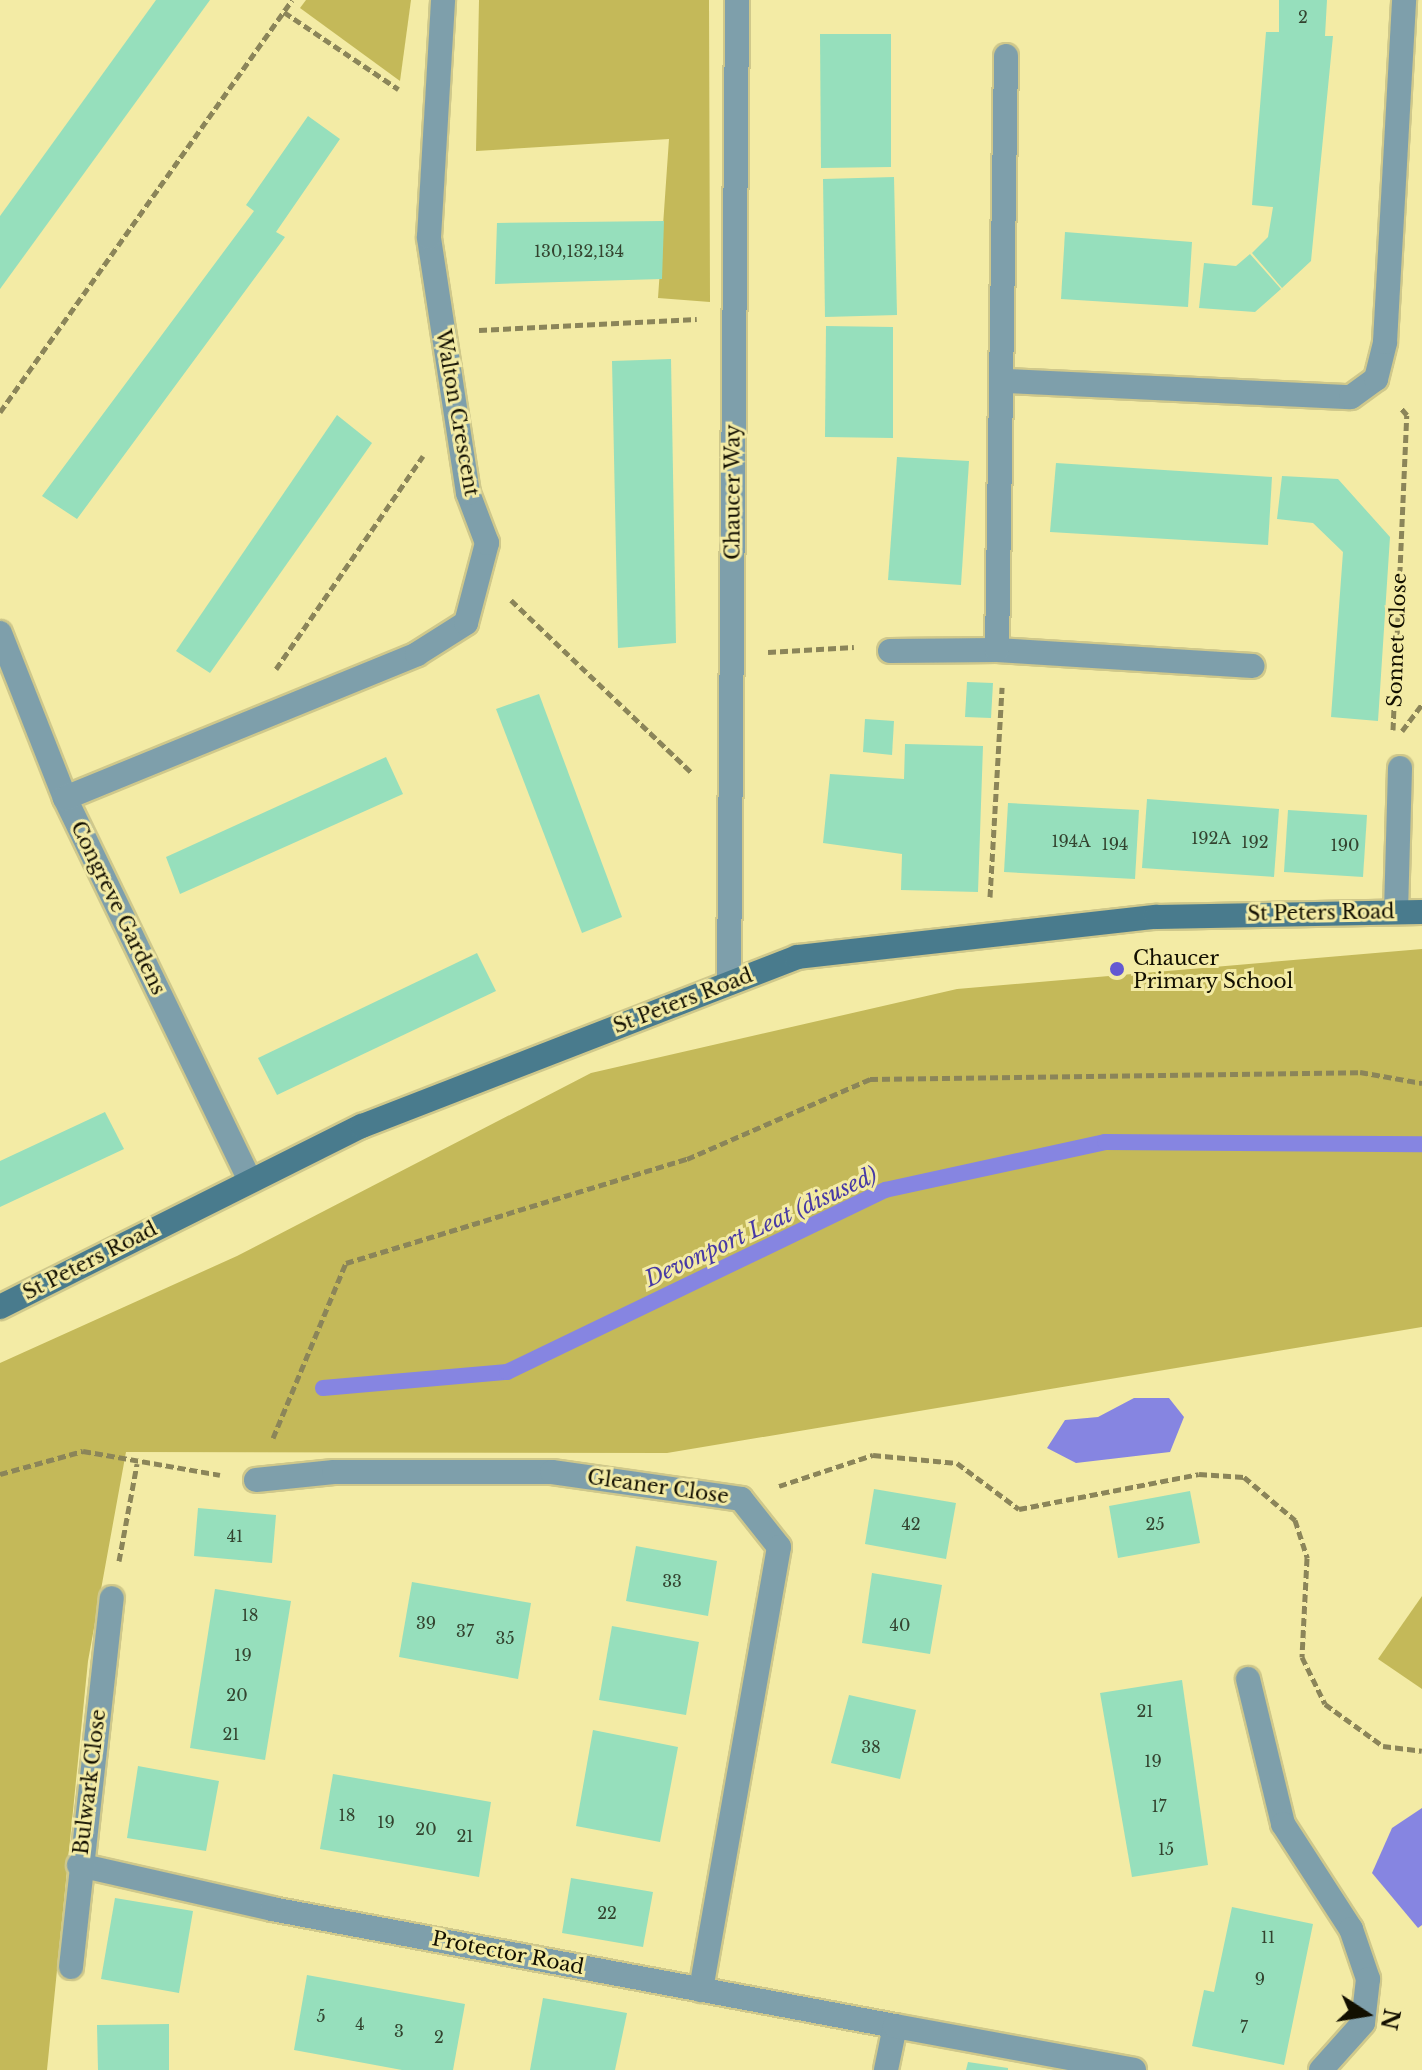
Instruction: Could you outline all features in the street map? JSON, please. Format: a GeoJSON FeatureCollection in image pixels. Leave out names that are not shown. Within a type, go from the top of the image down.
{"type":"FeatureCollection","features":[{"type":"Feature","properties":{"kind":"street","name":"Walton Crescent"},"geometry":{"type":"LineString","coordinates":[[65,798],[417,654],[466,623],[483,573],[487,543],[468,493],[429,237],[443,0]]}},
{"type":"Feature","properties":{"kind":"street","name":"Chaucer Way"},"geometry":{"type":"LineString","coordinates":[[729,983],[737,0]]}},
{"type":"Feature","properties":{"kind":"street"},"geometry":{"type":"LineString","coordinates":[[1007,381],[1351,397],[1376,379],[1386,326],[1404,0]]}},
{"type":"Feature","properties":{"kind":"street"},"geometry":{"type":"LineString","coordinates":[[1001,650],[1007,381],[1006,56]]}},
{"type":"Feature","properties":{"kind":"street","name":"Congreve Gardens"},"geometry":{"type":"LineString","coordinates":[[0,633],[11,699],[65,798],[249,1179]]}},
{"type":"Feature","properties":{"kind":"street"},"geometry":{"type":"LineString","coordinates":[[898,650],[1001,650],[1252,666]]}},
{"type":"Feature","properties":{"kind":"street"},"geometry":{"type":"LineString","coordinates":[[1396,912],[1400,768]]}},
{"type":"Feature","properties":{"kind":"street","name":"St Peters Road"},"geometry":{"type":"LineString","coordinates":[[0,1307],[249,1179],[362,1126],[797,957],[1156,917],[1422,912]]}},
{"type":"Feature","properties":{"kind":"street","name":"Gleaner Close"},"geometry":{"type":"LineString","coordinates":[[256,1480],[334,1472],[552,1472],[741,1499],[779,1547],[701,1990]]}},
{"type":"Feature","properties":{"kind":"street","name":"Bulwark Close"},"geometry":{"type":"LineString","coordinates":[[71,1967],[79,1865],[112,1598]]}},
{"type":"Feature","properties":{"kind":"street"},"geometry":{"type":"LineString","coordinates":[[1248,1679],[1283,1824],[1351,1929],[1368,1979],[1363,2023],[1321,2070]]}},
{"type":"Feature","properties":{"kind":"street","name":"Protector Road"},"geometry":{"type":"LineString","coordinates":[[79,1865],[701,1990],[1134,2070]]}},
{"type":"Feature","properties":{"kind":"street"},"geometry":{"type":"LineString","coordinates":[[886,2070],[895,2026]]}},
{"type":"Feature","properties":{"kind":"path"},"geometry":{"type":"LineString","coordinates":[[0,412],[292,0]]}},
{"type":"Feature","properties":{"kind":"path"},"geometry":{"type":"LineString","coordinates":[[284,12],[394,87]]}},
{"type":"Feature","properties":{"kind":"path"},"geometry":{"type":"LineString","coordinates":[[443,332],[734,318]]}},
{"type":"Feature","properties":{"kind":"path","name":"Sonnet Close"},"geometry":{"type":"LineString","coordinates":[[1376,379],[1407,415],[1393,741]]}},
{"type":"Feature","properties":{"kind":"path"},"geometry":{"type":"LineString","coordinates":[[270,678],[455,411]]}},
{"type":"Feature","properties":{"kind":"path"},"geometry":{"type":"LineString","coordinates":[[483,573],[730,809]]}},
{"type":"Feature","properties":{"kind":"path"},"geometry":{"type":"LineString","coordinates":[[732,656],[898,650]]}},
{"type":"Feature","properties":{"kind":"path"},"geometry":{"type":"LineString","coordinates":[[988,938],[1001,650]]}},
{"type":"Feature","properties":{"kind":"path"},"geometry":{"type":"LineString","coordinates":[[0,1474],[83,1451],[137,1464],[256,1480],[346,1263],[687,1159],[870,1079],[1360,1072],[1422,1083]]}},
{"type":"Feature","properties":{"kind":"path"},"geometry":{"type":"LineString","coordinates":[[741,1499],[873,1455],[957,1463],[1019,1509],[1199,1474],[1244,1477],[1295,1520],[1307,1558],[1302,1657],[1325,1704],[1383,1746],[1422,1751]]}},
{"type":"Feature","properties":{"kind":"path"},"geometry":{"type":"LineString","coordinates":[[112,1598],[137,1464]]}},
{"type":"Feature","properties":{"kind":"shaded area"},"geometry":{"type":"Polygon","coordinates":[[[306,0],[411,0],[400,81],[300,8],[306,0]]]}},
{"type":"Feature","properties":{"kind":"shaded area"},"geometry":{"type":"Polygon","coordinates":[[[479,0],[709,0],[710,302],[658,298],[669,139],[476,151],[479,0]]]}},
{"type":"Feature","properties":{"kind":"shaded area"},"geometry":{"type":"Polygon","coordinates":[[[1422,949],[1422,1327],[667,1453],[126,1452],[88,1661],[47,2070],[0,2070],[0,1363],[237,1256],[591,1073],[957,989],[1422,949]]]}},
{"type":"Feature","properties":{"kind":"shaded area"},"geometry":{"type":"Polygon","coordinates":[[[1134,1398],[1169,1398],[1184,1417],[1170,1452],[1076,1463],[1047,1448],[1065,1420],[1098,1417],[1134,1398]]]}},
{"type":"Feature","properties":{"kind":"shaded area"},"geometry":{"type":"Polygon","coordinates":[[[1422,1596],[1422,1689],[1378,1659],[1422,1596]]]}},
{"type":"Feature","properties":{"kind":"shaded area"},"geometry":{"type":"Polygon","coordinates":[[[1422,1808],[1422,1925],[1418,1928],[1372,1873],[1392,1828],[1422,1808]]]}},
{"type":"Feature","properties":{"kind":"building"},"geometry":{"type":"Polygon","coordinates":[[[156,0],[210,0],[0,289],[0,216],[156,0]]]}},
{"type":"Feature","properties":{"kind":"building"},"geometry":{"type":"Polygon","coordinates":[[[1279,0],[1327,0],[1325,36],[1333,36],[1311,261],[1282,288],[1252,253],[1268,237],[1273,207],[1252,205],[1266,32],[1279,32],[1279,0]]]}},
{"type":"Feature","properties":{"kind":"building"},"geometry":{"type":"Polygon","coordinates":[[[820,34],[891,34],[891,167],[821,168],[820,34]]]}},
{"type":"Feature","properties":{"kind":"building"},"geometry":{"type":"Polygon","coordinates":[[[308,116],[340,139],[276,232],[285,237],[77,519],[42,496],[254,211],[246,205],[308,116]]]}},
{"type":"Feature","properties":{"kind":"building"},"geometry":{"type":"Polygon","coordinates":[[[894,177],[897,315],[825,317],[823,179],[894,177]]]}},
{"type":"Feature","properties":{"kind":"building"},"geometry":{"type":"Polygon","coordinates":[[[664,221],[662,279],[495,284],[497,223],[664,221]]]}},
{"type":"Feature","properties":{"kind":"building"},"geometry":{"type":"Polygon","coordinates":[[[1065,232],[1192,242],[1188,307],[1061,299],[1065,232]]]}},
{"type":"Feature","properties":{"kind":"building"},"geometry":{"type":"Polygon","coordinates":[[[1250,254],[1281,289],[1255,312],[1199,308],[1204,263],[1236,266],[1250,254]]]}},
{"type":"Feature","properties":{"kind":"building"},"geometry":{"type":"Polygon","coordinates":[[[826,326],[893,327],[893,438],[825,437],[826,326]]]}},
{"type":"Feature","properties":{"kind":"building"},"geometry":{"type":"Polygon","coordinates":[[[671,359],[676,643],[618,648],[612,361],[671,359]]]}},
{"type":"Feature","properties":{"kind":"building"},"geometry":{"type":"Polygon","coordinates":[[[337,415],[372,443],[210,673],[176,651],[337,415]]]}},
{"type":"Feature","properties":{"kind":"building"},"geometry":{"type":"Polygon","coordinates":[[[897,457],[969,461],[961,585],[888,580],[897,457]]]}},
{"type":"Feature","properties":{"kind":"building"},"geometry":{"type":"Polygon","coordinates":[[[1056,463],[1272,477],[1268,545],[1050,532],[1056,463]]]}},
{"type":"Feature","properties":{"kind":"building"},"geometry":{"type":"Polygon","coordinates":[[[1282,476],[1338,479],[1390,537],[1378,721],[1331,717],[1343,552],[1313,523],[1277,519],[1282,476]]]}},
{"type":"Feature","properties":{"kind":"building"},"geometry":{"type":"Polygon","coordinates":[[[967,682],[993,683],[991,718],[965,717],[967,682]]]}},
{"type":"Feature","properties":{"kind":"building"},"geometry":{"type":"Polygon","coordinates":[[[539,694],[622,917],[582,933],[496,709],[539,694]]]}},
{"type":"Feature","properties":{"kind":"building"},"geometry":{"type":"Polygon","coordinates":[[[865,719],[894,721],[892,755],[863,752],[865,719]]]}},
{"type":"Feature","properties":{"kind":"building"},"geometry":{"type":"Polygon","coordinates":[[[905,744],[983,746],[978,892],[901,890],[902,854],[823,843],[830,774],[904,779],[905,744]]]}},
{"type":"Feature","properties":{"kind":"building"},"geometry":{"type":"Polygon","coordinates":[[[386,757],[403,794],[180,894],[166,857],[386,757]]]}},
{"type":"Feature","properties":{"kind":"building"},"geometry":{"type":"Polygon","coordinates":[[[1147,799],[1279,809],[1274,877],[1142,868],[1147,799]]]}},
{"type":"Feature","properties":{"kind":"building"},"geometry":{"type":"Polygon","coordinates":[[[1008,803],[1139,810],[1135,879],[1004,872],[1008,803]]]}},
{"type":"Feature","properties":{"kind":"building"},"geometry":{"type":"Polygon","coordinates":[[[1288,810],[1367,815],[1363,877],[1284,872],[1288,810]]]}},
{"type":"Feature","properties":{"kind":"building"},"geometry":{"type":"Polygon","coordinates":[[[477,953],[496,991],[277,1095],[258,1058],[477,953]]]}},
{"type":"Feature","properties":{"kind":"building"},"geometry":{"type":"Polygon","coordinates":[[[105,1112],[124,1149],[0,1207],[0,1161],[105,1112]]]}},
{"type":"Feature","properties":{"kind":"building"},"geometry":{"type":"Polygon","coordinates":[[[874,1489],[956,1503],[946,1559],[865,1544],[874,1489]]]}},
{"type":"Feature","properties":{"kind":"building"},"geometry":{"type":"Polygon","coordinates":[[[1190,1491],[1200,1543],[1118,1558],[1109,1506],[1190,1491]]]}},
{"type":"Feature","properties":{"kind":"building"},"geometry":{"type":"Polygon","coordinates":[[[198,1508],[276,1515],[272,1563],[194,1556],[198,1508]]]}},
{"type":"Feature","properties":{"kind":"building"},"geometry":{"type":"Polygon","coordinates":[[[636,1546],[717,1561],[708,1616],[626,1601],[636,1546]]]}},
{"type":"Feature","properties":{"kind":"building"},"geometry":{"type":"Polygon","coordinates":[[[872,1573],[942,1585],[930,1654],[862,1643],[872,1573]]]}},
{"type":"Feature","properties":{"kind":"building"},"geometry":{"type":"Polygon","coordinates":[[[412,1582],[531,1603],[518,1679],[399,1657],[412,1582]]]}},
{"type":"Feature","properties":{"kind":"building"},"geometry":{"type":"Polygon","coordinates":[[[215,1589],[291,1601],[265,1760],[190,1748],[215,1589]]]}},
{"type":"Feature","properties":{"kind":"building"},"geometry":{"type":"Polygon","coordinates":[[[612,1626],[699,1642],[686,1715],[599,1700],[612,1626]]]}},
{"type":"Feature","properties":{"kind":"building"},"geometry":{"type":"Polygon","coordinates":[[[1182,1680],[1208,1865],[1132,1877],[1100,1693],[1182,1680]]]}},
{"type":"Feature","properties":{"kind":"building"},"geometry":{"type":"Polygon","coordinates":[[[849,1695],[916,1710],[900,1779],[831,1763],[849,1695]]]}},
{"type":"Feature","properties":{"kind":"building"},"geometry":{"type":"Polygon","coordinates":[[[593,1730],[678,1747],[660,1842],[576,1826],[593,1730]]]}},
{"type":"Feature","properties":{"kind":"building"},"geometry":{"type":"Polygon","coordinates":[[[138,1766],[219,1781],[206,1851],[127,1838],[138,1766]]]}},
{"type":"Feature","properties":{"kind":"building"},"geometry":{"type":"Polygon","coordinates":[[[333,1774],[491,1802],[479,1877],[320,1849],[333,1774]]]}},
{"type":"Feature","properties":{"kind":"building"},"geometry":{"type":"Polygon","coordinates":[[[571,1878],[653,1892],[643,1947],[562,1933],[571,1878]]]}},
{"type":"Feature","properties":{"kind":"building"},"geometry":{"type":"Polygon","coordinates":[[[115,1898],[193,1911],[179,1993],[101,1979],[115,1898]]]}},
{"type":"Feature","properties":{"kind":"building"},"geometry":{"type":"Polygon","coordinates":[[[1232,1907],[1313,1924],[1284,2065],[1192,2046],[1204,1990],[1214,1992],[1232,1907]]]}},
{"type":"Feature","properties":{"kind":"building"},"geometry":{"type":"Polygon","coordinates":[[[307,1975],[465,2004],[453,2070],[402,2070],[294,2050],[307,1975]]]}},
{"type":"Feature","properties":{"kind":"building"},"geometry":{"type":"Polygon","coordinates":[[[543,1998],[627,2013],[615,2070],[530,2070],[543,1998]]]}},
{"type":"Feature","properties":{"kind":"building"},"geometry":{"type":"Polygon","coordinates":[[[169,2024],[169,2070],[98,2070],[97,2025],[169,2024]]]}},
{"type":"Feature","properties":{"kind":"building"},"geometry":{"type":"Polygon","coordinates":[[[968,2062],[1008,2068],[1008,2070],[966,2070],[968,2062]]]}},
{"type":"Feature","properties":{"kind":"waterway","name":"Devonport Leat (disused)"},"geometry":{"type":"LineString","coordinates":[[323,1388],[507,1372],[885,1190],[1105,1142],[1422,1144]]}},
{"type":"Feature","properties":{"kind":"place","name":"Chaucer Primary School"},"geometry":{"type":"Point","coordinates":[1117,969]}}]}
